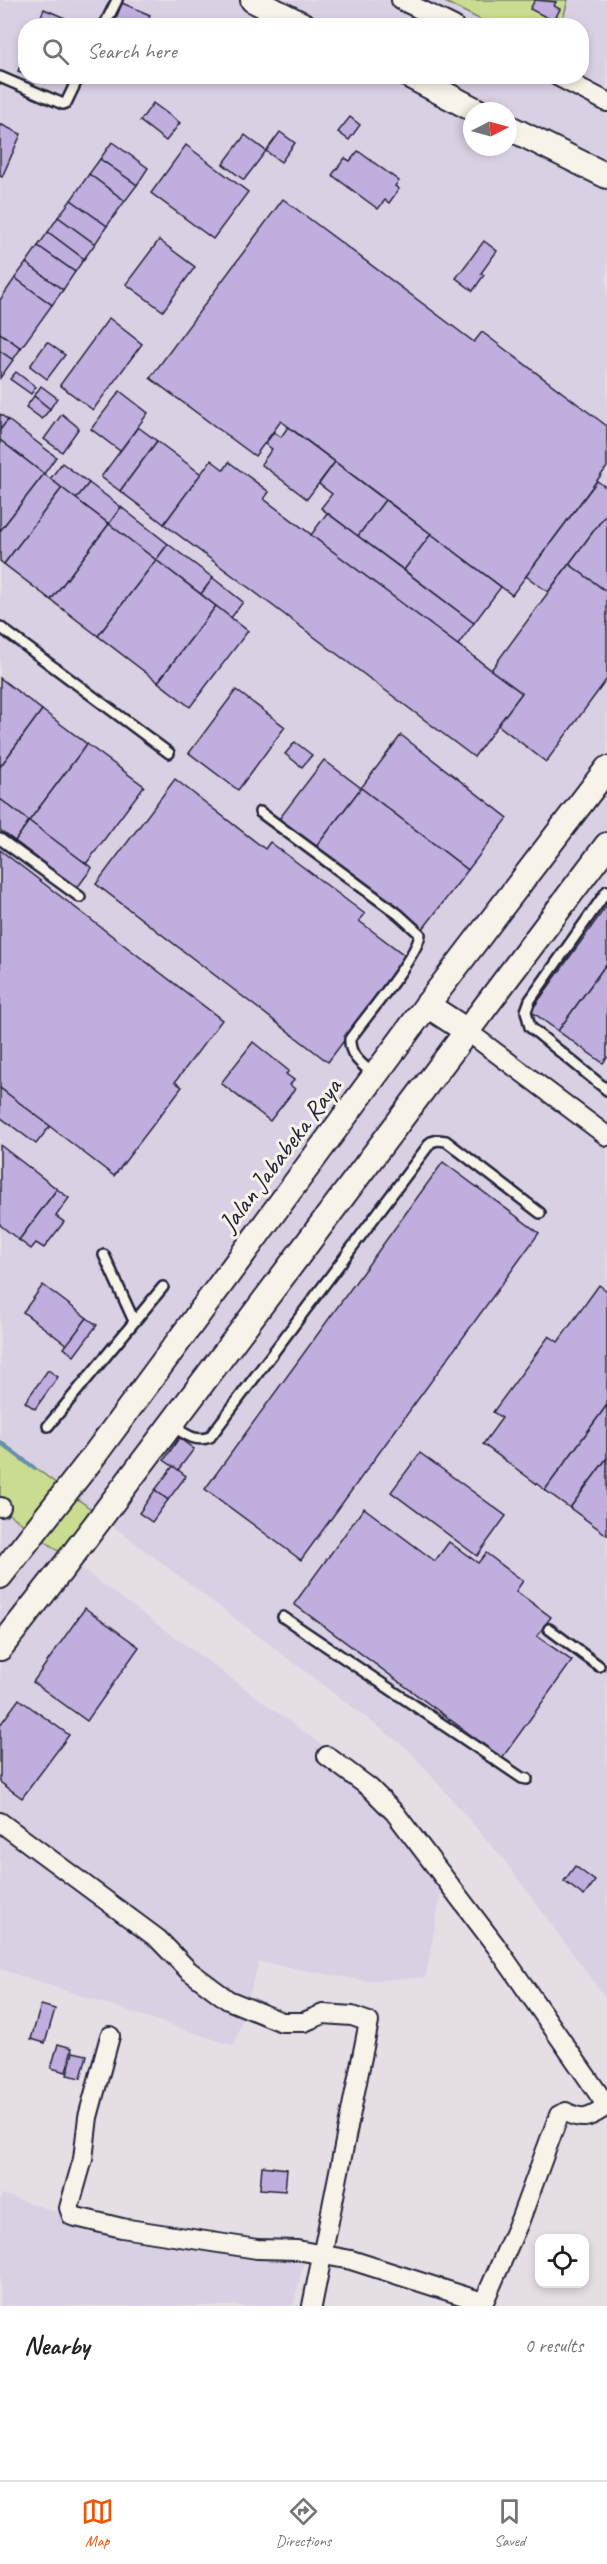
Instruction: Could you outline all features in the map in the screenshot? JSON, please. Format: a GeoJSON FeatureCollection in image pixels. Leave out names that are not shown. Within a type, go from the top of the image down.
{"type":"FeatureCollection","features":[{"type":"Feature","properties":{"kind":"main road"},"geometry":{"type":"LineString","coordinates":[[253,0],[289,18]]}},
{"type":"Feature","properties":{"kind":"main road"},"geometry":{"type":"LineString","coordinates":[[425,84],[463,104]]}},
{"type":"Feature","properties":{"kind":"main road"},"geometry":{"type":"LineString","coordinates":[[517,131],[607,176]]}},
{"type":"Feature","properties":{"kind":"main road","name":"Jalan Jababeka Raya"},"geometry":{"type":"LineString","coordinates":[[0,1576],[90,1461],[427,1005],[607,770]]}},
{"type":"Feature","properties":{"kind":"main road"},"geometry":{"type":"LineString","coordinates":[[0,1648],[123,1489],[607,845]]}},
{"type":"Feature","properties":{"kind":"main road"},"geometry":{"type":"LineString","coordinates":[[427,1005],[467,1031]]}},
{"type":"Feature","properties":{"kind":"street"},"geometry":{"type":"LineString","coordinates":[[401,0],[438,18]]}},
{"type":"Feature","properties":{"kind":"street"},"geometry":{"type":"LineString","coordinates":[[572,84],[607,102]]}},
{"type":"Feature","properties":{"kind":"street"},"geometry":{"type":"LineString","coordinates":[[467,1031],[607,1136]]}},
{"type":"Feature","properties":{"kind":"street"},"geometry":{"type":"LineString","coordinates":[[110,2036],[88,2117],[83,2159],[69,2208],[72,2216],[122,2228],[257,2249],[297,2250],[351,2260],[482,2304],[520,2220],[559,2115],[566,2112],[586,2118],[607,2106],[496,1946],[395,1813],[370,1788],[327,1756]]}},
{"type":"Feature","properties":{"kind":"street"},"geometry":{"type":"LineString","coordinates":[[0,1822],[158,1939],[188,1970],[228,2000],[282,2022],[304,2022],[323,2014],[352,2016],[369,2022],[312,2306]]}},
{"type":"Feature","properties":{"kind":"lane"},"geometry":{"type":"LineString","coordinates":[[108,18],[117,0]]}},
{"type":"Feature","properties":{"kind":"lane"},"geometry":{"type":"LineString","coordinates":[[0,77],[63,104],[66,103],[75,84]]}},
{"type":"Feature","properties":{"kind":"lane"},"geometry":{"type":"LineString","coordinates":[[0,627],[169,753]]}},
{"type":"Feature","properties":{"kind":"lane"},"geometry":{"type":"LineString","coordinates":[[260,812],[398,914],[420,934],[419,941],[410,957],[350,1039],[349,1047],[354,1057],[375,1076]]}},
{"type":"Feature","properties":{"kind":"lane"},"geometry":{"type":"LineString","coordinates":[[0,839],[81,897]]}},
{"type":"Feature","properties":{"kind":"lane"},"geometry":{"type":"LineString","coordinates":[[607,891],[530,1000],[526,1011],[530,1028],[607,1090]]}},
{"type":"Feature","properties":{"kind":"lane"},"geometry":{"type":"LineString","coordinates":[[171,1425],[192,1438],[199,1440],[210,1437],[430,1142],[438,1140],[446,1142],[540,1214]]}},
{"type":"Feature","properties":{"kind":"lane"},"geometry":{"type":"LineString","coordinates":[[104,1256],[134,1322]]}},
{"type":"Feature","properties":{"kind":"lane"},"geometry":{"type":"LineString","coordinates":[[48,1426],[164,1287]]}},
{"type":"Feature","properties":{"kind":"lane"},"geometry":{"type":"LineString","coordinates":[[283,1617],[522,1778],[527,1779]]}},
{"type":"Feature","properties":{"kind":"lane"},"geometry":{"type":"LineString","coordinates":[[549,1629],[599,1666]]}},
{"type":"Feature","properties":{"kind":"shaded area"},"geometry":{"type":"Polygon","coordinates":[[[0,0],[607,0],[607,2000],[504,1860],[409,1750],[106,1521],[78,1566],[367,1778],[443,1880],[426,1977],[365,1981],[259,1962],[234,2046],[0,1969],[0,0]]]}},
{"type":"Feature","properties":{"kind":"shaded area"},"geometry":{"type":"Polygon","coordinates":[[[2,2194],[93,2224],[305,2258],[293,2306],[0,2306],[0,2200],[2,2194]]]}},
{"type":"Feature","properties":{"kind":"green space"},"geometry":{"type":"Polygon","coordinates":[[[441,0],[568,0],[563,18],[477,18],[441,0]]]}},
{"type":"Feature","properties":{"kind":"green space"},"geometry":{"type":"Polygon","coordinates":[[[0,1442],[106,1520],[78,1566],[0,1507],[0,1442]]]}},
{"type":"Feature","properties":{"kind":"building"},"geometry":{"type":"Polygon","coordinates":[[[535,0],[556,2],[554,6],[560,9],[556,18],[548,18],[530,9],[535,0]]]}},
{"type":"Feature","properties":{"kind":"building"},"geometry":{"type":"Polygon","coordinates":[[[122,3],[150,15],[149,18],[116,18],[122,3]]]}},
{"type":"Feature","properties":{"kind":"building"},"geometry":{"type":"Polygon","coordinates":[[[44,9],[65,18],[40,18],[44,9]]]}},
{"type":"Feature","properties":{"kind":"building"},"geometry":{"type":"Polygon","coordinates":[[[153,103],[180,123],[166,141],[140,121],[153,103]]]}},
{"type":"Feature","properties":{"kind":"building"},"geometry":{"type":"Polygon","coordinates":[[[350,117],[360,125],[349,140],[338,132],[350,117]]]}},
{"type":"Feature","properties":{"kind":"building"},"geometry":{"type":"Polygon","coordinates":[[[0,124],[21,134],[2,177],[0,176],[0,124]]]}},
{"type":"Feature","properties":{"kind":"building"},"geometry":{"type":"Polygon","coordinates":[[[280,132],[295,143],[281,162],[266,151],[280,132]]]}},
{"type":"Feature","properties":{"kind":"building"},"geometry":{"type":"Polygon","coordinates":[[[245,135],[266,151],[244,180],[223,164],[245,135]]]}},
{"type":"Feature","properties":{"kind":"building"},"geometry":{"type":"Polygon","coordinates":[[[112,142],[148,168],[137,185],[100,159],[112,142]]]}},
{"type":"Feature","properties":{"kind":"building"},"geometry":{"type":"Polygon","coordinates":[[[186,145],[248,192],[213,239],[151,193],[186,145]]]}},
{"type":"Feature","properties":{"kind":"building"},"geometry":{"type":"Polygon","coordinates":[[[358,151],[399,181],[395,186],[399,189],[389,203],[385,200],[378,209],[332,175],[345,158],[350,161],[358,151]]]}},
{"type":"Feature","properties":{"kind":"building"},"geometry":{"type":"Polygon","coordinates":[[[100,159],[137,185],[125,201],[89,174],[100,159]]]}},
{"type":"Feature","properties":{"kind":"building"},"geometry":{"type":"Polygon","coordinates":[[[89,174],[125,201],[107,226],[71,200],[89,174]]]}},
{"type":"Feature","properties":{"kind":"building"},"geometry":{"type":"Polygon","coordinates":[[[283,199],[474,342],[482,332],[607,426],[607,467],[512,595],[281,421],[255,456],[150,378],[283,199]]]}},
{"type":"Feature","properties":{"kind":"building"},"geometry":{"type":"Polygon","coordinates":[[[71,200],[107,226],[95,244],[58,217],[71,200]]]}},
{"type":"Feature","properties":{"kind":"building"},"geometry":{"type":"Polygon","coordinates":[[[58,217],[95,244],[84,259],[48,232],[58,217]]]}},
{"type":"Feature","properties":{"kind":"building"},"geometry":{"type":"Polygon","coordinates":[[[48,232],[84,259],[75,272],[38,246],[48,232]]]}},
{"type":"Feature","properties":{"kind":"building"},"geometry":{"type":"Polygon","coordinates":[[[159,240],[195,267],[163,311],[126,284],[159,240]]]}},
{"type":"Feature","properties":{"kind":"building"},"geometry":{"type":"Polygon","coordinates":[[[484,241],[497,251],[481,273],[484,275],[473,291],[456,278],[484,241]]]}},
{"type":"Feature","properties":{"kind":"building"},"geometry":{"type":"Polygon","coordinates":[[[38,246],[75,272],[63,290],[26,263],[38,246]]]}},
{"type":"Feature","properties":{"kind":"building"},"geometry":{"type":"Polygon","coordinates":[[[26,263],[63,290],[52,305],[15,278],[26,263]]]}},
{"type":"Feature","properties":{"kind":"building"},"geometry":{"type":"Polygon","coordinates":[[[15,278],[52,305],[21,348],[0,333],[0,300],[15,278]]]}},
{"type":"Feature","properties":{"kind":"building"},"geometry":{"type":"Polygon","coordinates":[[[109,318],[142,344],[93,410],[60,385],[109,318]]]}},
{"type":"Feature","properties":{"kind":"building"},"geometry":{"type":"Polygon","coordinates":[[[0,333],[21,348],[13,360],[0,351],[0,333]]]}},
{"type":"Feature","properties":{"kind":"building"},"geometry":{"type":"Polygon","coordinates":[[[47,342],[65,355],[47,379],[30,366],[47,342]]]}},
{"type":"Feature","properties":{"kind":"building"},"geometry":{"type":"Polygon","coordinates":[[[0,351],[13,360],[0,378],[0,351]]]}},
{"type":"Feature","properties":{"kind":"building"},"geometry":{"type":"Polygon","coordinates":[[[16,372],[36,387],[31,394],[10,379],[16,372]]]}},
{"type":"Feature","properties":{"kind":"building"},"geometry":{"type":"Polygon","coordinates":[[[41,386],[57,398],[50,409],[34,396],[41,386]]]}},
{"type":"Feature","properties":{"kind":"building"},"geometry":{"type":"Polygon","coordinates":[[[120,391],[148,413],[120,451],[91,429],[120,391]]]}},
{"type":"Feature","properties":{"kind":"building"},"geometry":{"type":"Polygon","coordinates":[[[34,396],[50,409],[42,419],[26,407],[34,396]]]}},
{"type":"Feature","properties":{"kind":"building"},"geometry":{"type":"Polygon","coordinates":[[[0,414],[8,420],[0,430],[0,414]]]}},
{"type":"Feature","properties":{"kind":"building"},"geometry":{"type":"Polygon","coordinates":[[[62,414],[79,428],[62,452],[44,439],[62,414]]]}},
{"type":"Feature","properties":{"kind":"building"},"geometry":{"type":"Polygon","coordinates":[[[8,420],[56,457],[44,474],[0,440],[0,430],[8,420]]]}},
{"type":"Feature","properties":{"kind":"building"},"geometry":{"type":"Polygon","coordinates":[[[138,427],[157,441],[120,491],[101,477],[138,427]]]}},
{"type":"Feature","properties":{"kind":"building"},"geometry":{"type":"Polygon","coordinates":[[[288,427],[335,462],[307,499],[261,464],[272,449],[265,444],[274,432],[281,437],[288,427]]]}},
{"type":"Feature","properties":{"kind":"building"},"geometry":{"type":"Polygon","coordinates":[[[0,440],[44,474],[0,531],[0,440]]]}},
{"type":"Feature","properties":{"kind":"building"},"geometry":{"type":"Polygon","coordinates":[[[157,441],[201,474],[164,524],[120,491],[157,441]]]}},
{"type":"Feature","properties":{"kind":"building"},"geometry":{"type":"Polygon","coordinates":[[[211,460],[224,470],[229,462],[269,492],[264,499],[522,693],[474,757],[164,524],[211,460]]]}},
{"type":"Feature","properties":{"kind":"building"},"geometry":{"type":"Polygon","coordinates":[[[335,462],[385,500],[358,536],[321,508],[332,494],[319,484],[335,462]]]}},
{"type":"Feature","properties":{"kind":"building"},"geometry":{"type":"Polygon","coordinates":[[[62,463],[89,483],[76,499],[50,479],[62,463]]]}},
{"type":"Feature","properties":{"kind":"building"},"geometry":{"type":"Polygon","coordinates":[[[44,474],[62,488],[4,564],[0,561],[0,531],[44,474]]]}},
{"type":"Feature","properties":{"kind":"building"},"geometry":{"type":"Polygon","coordinates":[[[597,481],[607,488],[607,513],[548,592],[526,576],[597,481]]]}},
{"type":"Feature","properties":{"kind":"building"},"geometry":{"type":"Polygon","coordinates":[[[89,483],[121,507],[109,524],[76,499],[89,483]]]}},
{"type":"Feature","properties":{"kind":"building"},"geometry":{"type":"Polygon","coordinates":[[[62,488],[109,524],[51,600],[4,564],[62,488]]]}},
{"type":"Feature","properties":{"kind":"building"},"geometry":{"type":"Polygon","coordinates":[[[385,500],[431,534],[404,570],[358,536],[385,500]]]}},
{"type":"Feature","properties":{"kind":"building"},"geometry":{"type":"Polygon","coordinates":[[[121,507],[168,544],[156,560],[109,524],[121,507]]]}},
{"type":"Feature","properties":{"kind":"building"},"geometry":{"type":"Polygon","coordinates":[[[327,513],[474,623],[458,645],[311,535],[327,513]]]}},
{"type":"Feature","properties":{"kind":"building"},"geometry":{"type":"Polygon","coordinates":[[[607,513],[607,592],[569,564],[607,513]]]}},
{"type":"Feature","properties":{"kind":"building"},"geometry":{"type":"Polygon","coordinates":[[[109,524],[156,560],[98,636],[51,600],[109,524]]]}},
{"type":"Feature","properties":{"kind":"building"},"geometry":{"type":"Polygon","coordinates":[[[431,534],[501,587],[474,623],[404,570],[431,534]]]}},
{"type":"Feature","properties":{"kind":"building"},"geometry":{"type":"Polygon","coordinates":[[[168,544],[213,578],[201,594],[156,560],[168,544]]]}},
{"type":"Feature","properties":{"kind":"building"},"geometry":{"type":"Polygon","coordinates":[[[156,560],[216,606],[158,682],[98,636],[156,560]]]}},
{"type":"Feature","properties":{"kind":"building"},"geometry":{"type":"Polygon","coordinates":[[[569,564],[607,592],[607,679],[546,762],[498,725],[522,693],[491,670],[569,564]]]}},
{"type":"Feature","properties":{"kind":"building"},"geometry":{"type":"Polygon","coordinates":[[[213,578],[243,602],[231,618],[201,594],[213,578]]]}},
{"type":"Feature","properties":{"kind":"building"},"geometry":{"type":"Polygon","coordinates":[[[216,606],[248,631],[190,707],[158,682],[216,606]]]}},
{"type":"Feature","properties":{"kind":"building"},"geometry":{"type":"Polygon","coordinates":[[[0,678],[42,710],[0,767],[0,678]]]}},
{"type":"Feature","properties":{"kind":"building"},"geometry":{"type":"Polygon","coordinates":[[[236,690],[285,727],[238,790],[189,753],[236,690]]]}},
{"type":"Feature","properties":{"kind":"building"},"geometry":{"type":"Polygon","coordinates":[[[42,710],[87,744],[29,821],[0,799],[0,767],[42,710]]]}},
{"type":"Feature","properties":{"kind":"building"},"geometry":{"type":"Polygon","coordinates":[[[401,735],[508,818],[468,870],[361,788],[401,735]]]}},
{"type":"Feature","properties":{"kind":"building"},"geometry":{"type":"Polygon","coordinates":[[[295,742],[312,755],[302,767],[285,754],[295,742]]]}},
{"type":"Feature","properties":{"kind":"building"},"geometry":{"type":"Polygon","coordinates":[[[87,744],[144,786],[86,864],[29,821],[87,744]]]}},
{"type":"Feature","properties":{"kind":"building"},"geometry":{"type":"Polygon","coordinates":[[[324,760],[361,788],[316,847],[279,819],[324,760]]]}},
{"type":"Feature","properties":{"kind":"building"},"geometry":{"type":"Polygon","coordinates":[[[175,779],[265,849],[270,842],[365,914],[359,921],[407,957],[328,1062],[96,884],[175,779]]]}},
{"type":"Feature","properties":{"kind":"building"},"geometry":{"type":"Polygon","coordinates":[[[361,788],[468,870],[423,929],[316,847],[361,788]]]}},
{"type":"Feature","properties":{"kind":"building"},"geometry":{"type":"Polygon","coordinates":[[[0,799],[29,821],[15,841],[0,830],[0,799]]]}},
{"type":"Feature","properties":{"kind":"building"},"geometry":{"type":"Polygon","coordinates":[[[29,821],[92,868],[77,888],[15,841],[29,821]]]}},
{"type":"Feature","properties":{"kind":"building"},"geometry":{"type":"Polygon","coordinates":[[[0,850],[222,1020],[175,1082],[182,1087],[114,1176],[0,1088],[0,850]]]}},
{"type":"Feature","properties":{"kind":"building"},"geometry":{"type":"Polygon","coordinates":[[[607,905],[607,963],[558,1031],[531,1011],[607,905]]]}},
{"type":"Feature","properties":{"kind":"building"},"geometry":{"type":"Polygon","coordinates":[[[607,963],[607,1058],[603,1063],[558,1031],[607,963]]]}},
{"type":"Feature","properties":{"kind":"building"},"geometry":{"type":"Polygon","coordinates":[[[253,1042],[289,1071],[286,1074],[294,1080],[290,1085],[295,1089],[270,1121],[221,1083],[253,1042]]]}},
{"type":"Feature","properties":{"kind":"building"},"geometry":{"type":"Polygon","coordinates":[[[0,1088],[50,1126],[36,1144],[0,1117],[0,1088]]]}},
{"type":"Feature","properties":{"kind":"building"},"geometry":{"type":"Polygon","coordinates":[[[0,1145],[57,1189],[19,1240],[0,1225],[0,1145]]]}},
{"type":"Feature","properties":{"kind":"building"},"geometry":{"type":"Polygon","coordinates":[[[443,1162],[539,1233],[301,1560],[205,1489],[443,1162]]]}},
{"type":"Feature","properties":{"kind":"building"},"geometry":{"type":"Polygon","coordinates":[[[57,1189],[69,1198],[56,1216],[64,1222],[44,1248],[36,1243],[31,1249],[19,1240],[57,1189]]]}},
{"type":"Feature","properties":{"kind":"building"},"geometry":{"type":"Polygon","coordinates":[[[43,1285],[87,1318],[67,1345],[23,1312],[43,1285]]]}},
{"type":"Feature","properties":{"kind":"building"},"geometry":{"type":"Polygon","coordinates":[[[599,1285],[607,1291],[607,1405],[545,1490],[483,1444],[502,1418],[493,1412],[549,1336],[558,1342],[599,1285]]]}},
{"type":"Feature","properties":{"kind":"building"},"geometry":{"type":"Polygon","coordinates":[[[87,1318],[97,1325],[74,1356],[64,1348],[87,1318]]]}},
{"type":"Feature","properties":{"kind":"building"},"geometry":{"type":"Polygon","coordinates":[[[48,1370],[58,1377],[35,1409],[25,1402],[48,1370]]]}},
{"type":"Feature","properties":{"kind":"building"},"geometry":{"type":"Polygon","coordinates":[[[607,1405],[607,1458],[570,1508],[545,1490],[607,1405]]]}},
{"type":"Feature","properties":{"kind":"building"},"geometry":{"type":"Polygon","coordinates":[[[179,1438],[194,1449],[178,1470],[164,1460],[179,1438]]]}},
{"type":"Feature","properties":{"kind":"building"},"geometry":{"type":"Polygon","coordinates":[[[420,1453],[506,1516],[477,1556],[391,1492],[420,1453]]]}},
{"type":"Feature","properties":{"kind":"building"},"geometry":{"type":"Polygon","coordinates":[[[607,1458],[607,1535],[570,1508],[607,1458]]]}},
{"type":"Feature","properties":{"kind":"building"},"geometry":{"type":"Polygon","coordinates":[[[173,1466],[186,1476],[168,1500],[155,1490],[173,1466]]]}},
{"type":"Feature","properties":{"kind":"building"},"geometry":{"type":"Polygon","coordinates":[[[155,1490],[168,1500],[152,1522],[139,1513],[155,1490]]]}},
{"type":"Feature","properties":{"kind":"building"},"geometry":{"type":"Polygon","coordinates":[[[364,1508],[435,1561],[449,1542],[478,1563],[486,1553],[523,1581],[516,1591],[551,1617],[537,1636],[572,1661],[502,1758],[294,1604],[364,1508]]]}},
{"type":"Feature","properties":{"kind":"building"},"geometry":{"type":"Polygon","coordinates":[[[85,1608],[139,1647],[87,1721],[33,1682],[85,1608]]]}},
{"type":"Feature","properties":{"kind":"building"},"geometry":{"type":"Polygon","coordinates":[[[19,1699],[69,1735],[22,1798],[0,1782],[0,1725],[19,1699]]]}},
{"type":"Feature","properties":{"kind":"building"},"geometry":{"type":"Polygon","coordinates":[[[575,1866],[595,1881],[584,1896],[564,1881],[575,1866]]]}},
{"type":"Feature","properties":{"kind":"building"},"geometry":{"type":"Polygon","coordinates":[[[41,2005],[55,2009],[45,2043],[31,2039],[41,2005]]]}},
{"type":"Feature","properties":{"kind":"building"},"geometry":{"type":"Polygon","coordinates":[[[58,2044],[72,2048],[66,2072],[51,2068],[58,2044]]]}},
{"type":"Feature","properties":{"kind":"building"},"geometry":{"type":"Polygon","coordinates":[[[73,2052],[87,2055],[81,2078],[67,2075],[73,2052]]]}},
{"type":"Feature","properties":{"kind":"building"},"geometry":{"type":"Polygon","coordinates":[[[262,2166],[287,2169],[285,2191],[260,2189],[262,2166]]]}},
{"type":"Feature","properties":{"kind":"waterway"},"geometry":{"type":"LineString","coordinates":[[0,1442],[34,1468]]}}]}
